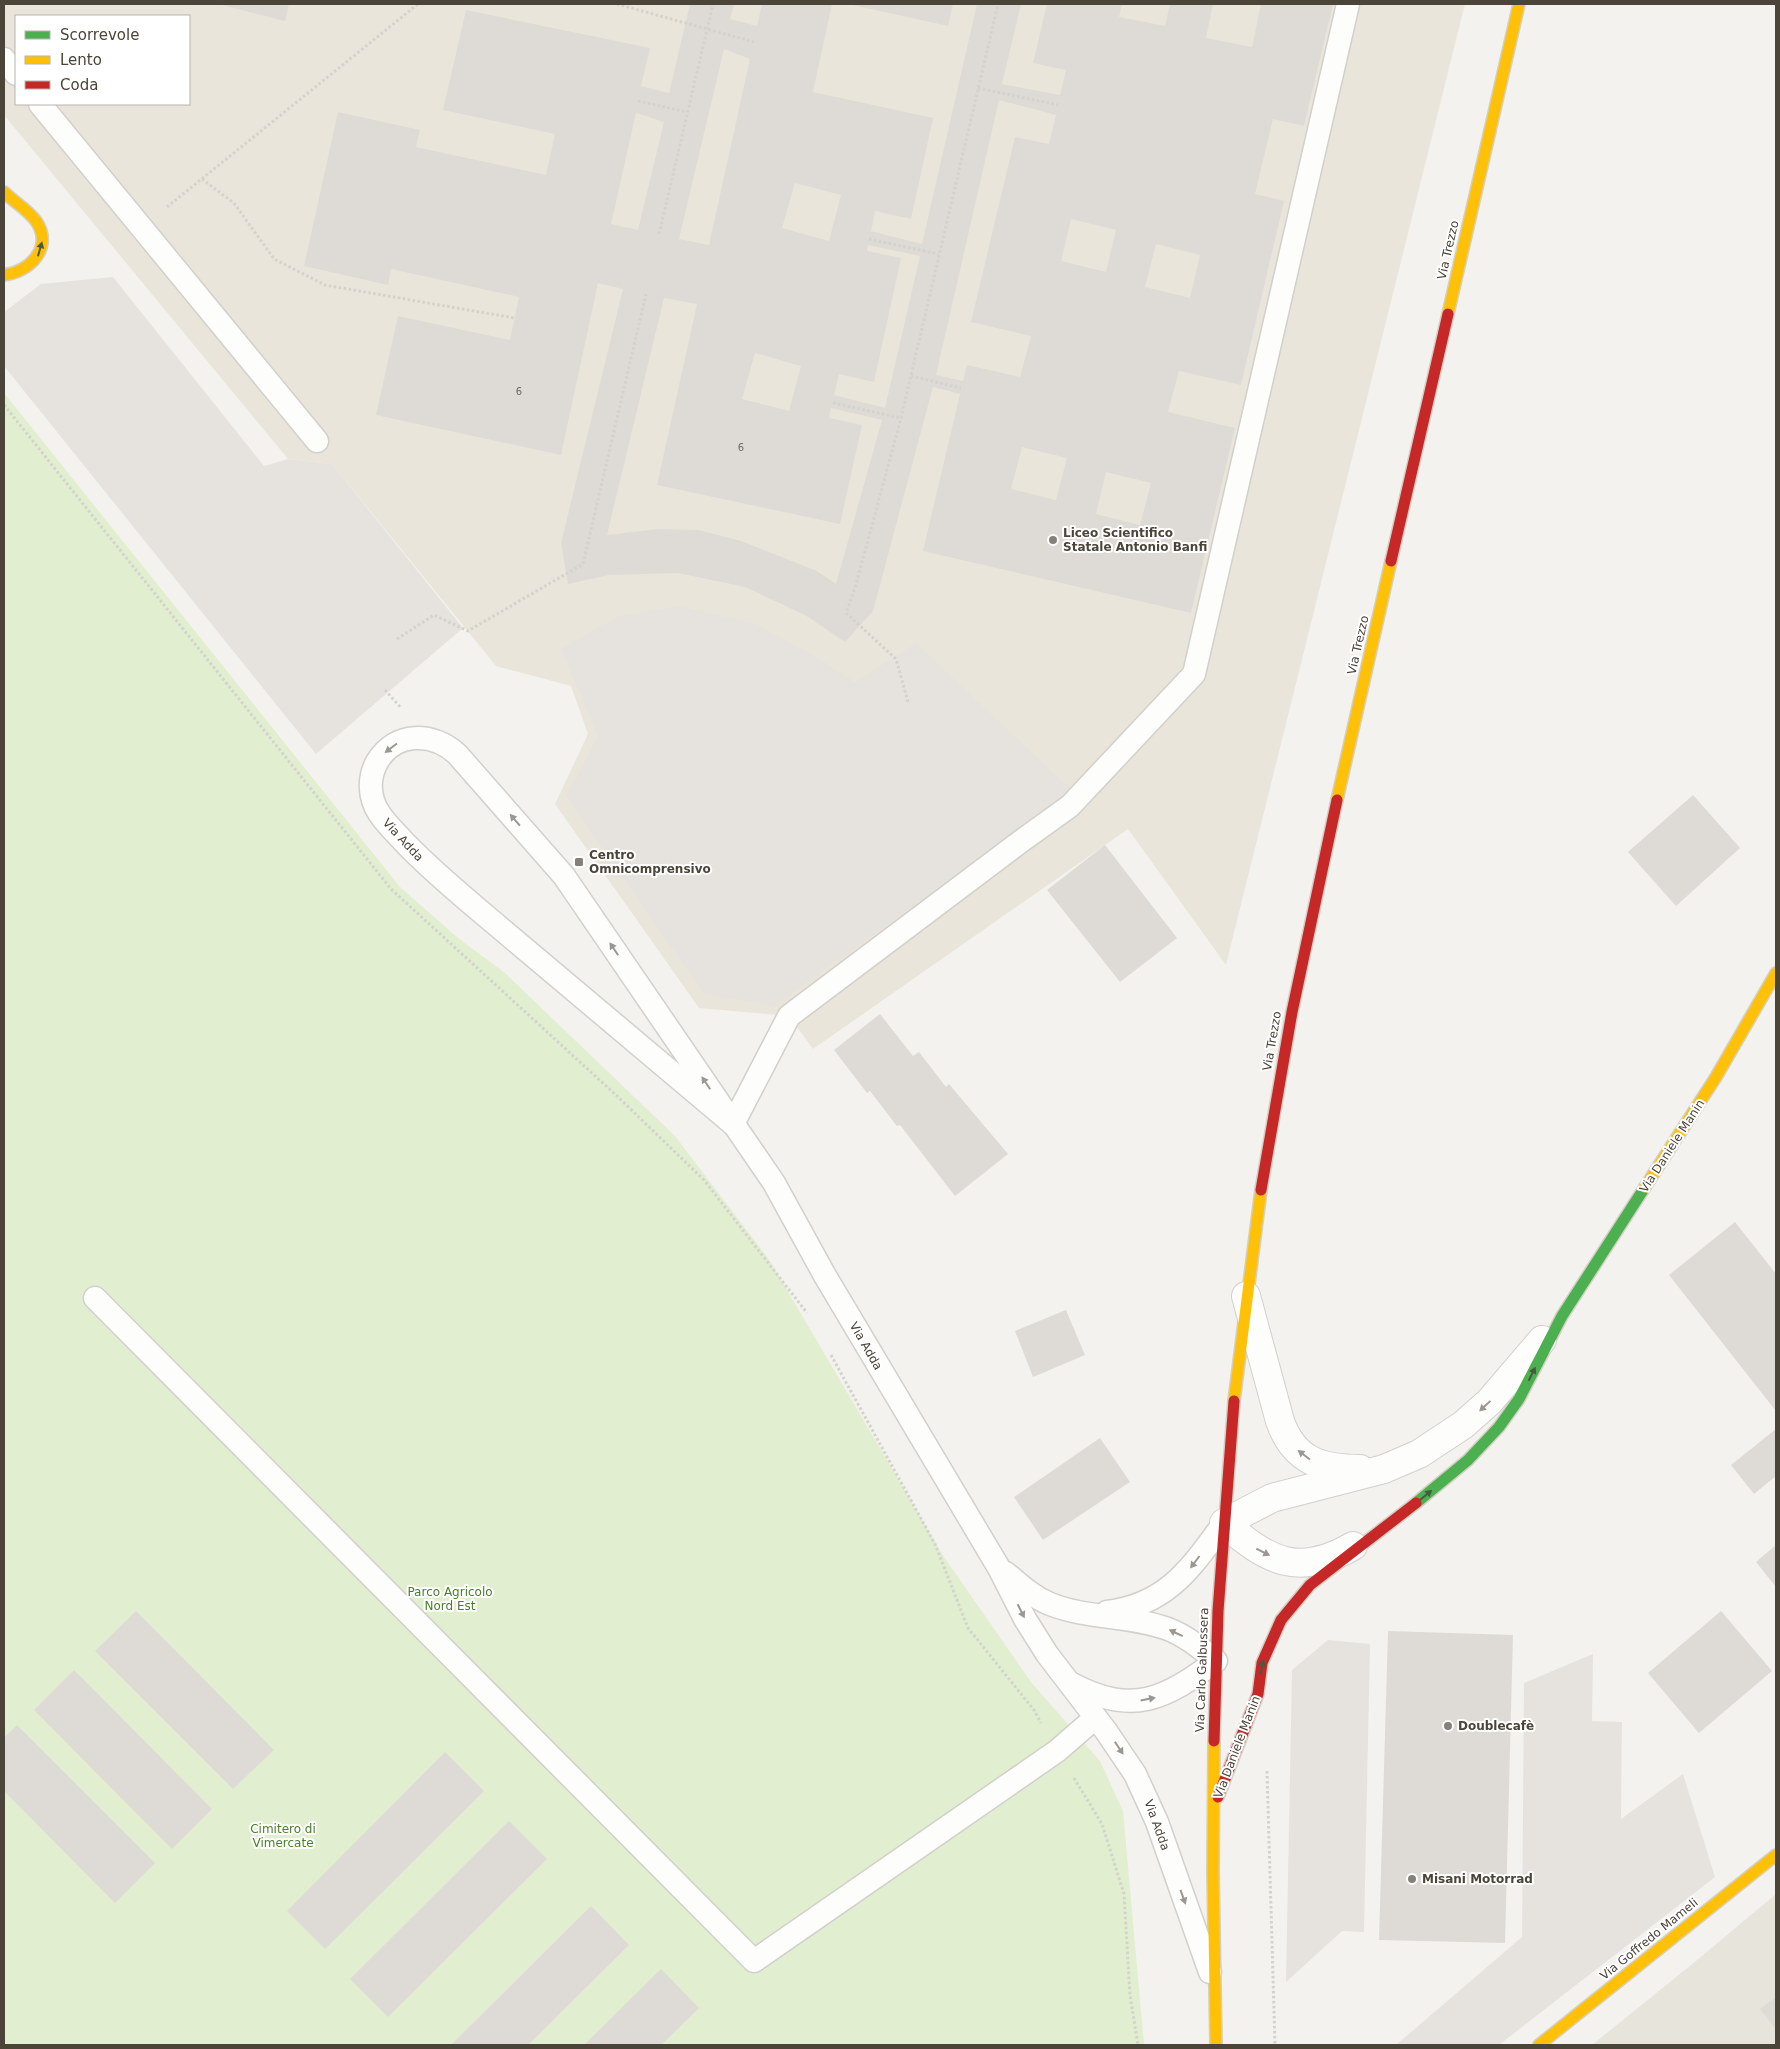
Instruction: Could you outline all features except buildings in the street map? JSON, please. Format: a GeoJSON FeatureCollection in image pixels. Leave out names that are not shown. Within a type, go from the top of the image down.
{"type":"FeatureCollection","features":[{"type":"Feature","properties":{"kind":"street","name":"Via Trezzo"},"geometry":{"type":"LineString","coordinates":[[1246,1296],[1272,1116],[1314,899],[1519,4]]}},
{"type":"Feature","properties":{"kind":"street"},"geometry":{"type":"LineString","coordinates":[[4,192],[32,215],[41,231],[42,241],[40,253],[31,266],[20,273],[4,274]]}},
{"type":"Feature","properties":{"kind":"street","name":"Via Daniele Manin"},"geometry":{"type":"LineString","coordinates":[[1212,1812],[1258,1694],[1265,1656],[1281,1620],[1310,1585],[1388,1526],[1468,1460],[1499,1427],[1525,1389],[1562,1316],[1716,1077],[1776,973]]}},
{"type":"Feature","properties":{"kind":"street","name":"Via Daniele Manin"},"geometry":{"type":"LineString","coordinates":[[1246,1296],[1280,1421],[1292,1444],[1312,1462],[1327,1467],[1384,1469]]}},
{"type":"Feature","properties":{"kind":"street","name":"Via Carlo Galbussera"},"geometry":{"type":"LineString","coordinates":[[1216,2045],[1212,1812],[1216,1661],[1224,1523],[1246,1296]]}},
{"type":"Feature","properties":{"kind":"street","name":"Via Daniele Manin"},"geometry":{"type":"LineString","coordinates":[[1388,1526],[1330,1559],[1304,1563],[1285,1561],[1267,1555],[1250,1546],[1224,1523],[1272,1498],[1384,1469],[1419,1454],[1476,1414],[1501,1390],[1562,1316]]}},
{"type":"Feature","properties":{"kind":"street","name":"Via Goffredo Mameli"},"geometry":{"type":"LineString","coordinates":[[1539,2045],[1776,1855]]}},
{"type":"Feature","properties":{"kind":"lane"},"geometry":{"type":"LineString","coordinates":[[733,1124],[789,1016],[1070,806],[1194,674],[1348,4]]}},
{"type":"Feature","properties":{"kind":"lane"},"geometry":{"type":"LineString","coordinates":[[4,59],[15,73]]}},
{"type":"Feature","properties":{"kind":"lane"},"geometry":{"type":"LineString","coordinates":[[41,105],[317,441]]}},
{"type":"Feature","properties":{"kind":"lane","name":"Via Adda"},"geometry":{"type":"LineString","coordinates":[[733,1124],[433,871],[384,820],[374,804],[371,788],[373,772],[383,754],[405,740],[426,738],[449,746],[457,754],[564,876],[774,1183],[824,1274],[999,1568],[1025,1619],[1068,1682],[1126,1760],[1151,1806],[1214,1984]]}},
{"type":"Feature","properties":{"kind":"lane"},"geometry":{"type":"LineString","coordinates":[[95,1298],[754,1961],[1057,1751],[1095,1718]]}},
{"type":"Feature","properties":{"kind":"lane","name":"Via Adda"},"geometry":{"type":"LineString","coordinates":[[1076,1611],[1117,1611],[1155,1598],[1187,1572],[1224,1523]]}},
{"type":"Feature","properties":{"kind":"lane","name":"Via Adda"},"geometry":{"type":"LineString","coordinates":[[999,1568],[1038,1598],[1076,1611],[1167,1628],[1184,1637],[1216,1661]]}},
{"type":"Feature","properties":{"kind":"lane"},"geometry":{"type":"LineString","coordinates":[[1068,1682],[1100,1697],[1119,1701],[1139,1700],[1158,1697],[1175,1689],[1216,1661]]}},
{"type":"Feature","properties":{"kind":"path"},"geometry":{"type":"LineString","coordinates":[[142,228],[418,4]]}},
{"type":"Feature","properties":{"kind":"path"},"geometry":{"type":"LineString","coordinates":[[618,4],[754,42]]}},
{"type":"Feature","properties":{"kind":"path"},"geometry":{"type":"LineString","coordinates":[[659,234],[713,4]]}},
{"type":"Feature","properties":{"kind":"path"},"geometry":{"type":"LineString","coordinates":[[908,702],[896,659],[846,613],[855,588],[901,418],[998,4]]}},
{"type":"Feature","properties":{"kind":"path"},"geometry":{"type":"LineString","coordinates":[[978,88],[1058,105]]}},
{"type":"Feature","properties":{"kind":"path"},"geometry":{"type":"LineString","coordinates":[[638,101],[687,112]]}},
{"type":"Feature","properties":{"kind":"path"},"geometry":{"type":"LineString","coordinates":[[202,179],[234,203],[274,259],[325,285],[514,318]]}},
{"type":"Feature","properties":{"kind":"path"},"geometry":{"type":"LineString","coordinates":[[869,239],[938,254]]}},
{"type":"Feature","properties":{"kind":"path"},"geometry":{"type":"LineString","coordinates":[[398,639],[434,615],[468,632],[583,564],[646,294]]}},
{"type":"Feature","properties":{"kind":"path"},"geometry":{"type":"LineString","coordinates":[[911,376],[961,388]]}},
{"type":"Feature","properties":{"kind":"path"},"geometry":{"type":"LineString","coordinates":[[833,402],[901,418]]}},
{"type":"Feature","properties":{"kind":"path"},"geometry":{"type":"LineString","coordinates":[[4,405],[391,888],[617,1096],[704,1180],[812,1320]]}},
{"type":"Feature","properties":{"kind":"path"},"geometry":{"type":"LineString","coordinates":[[826,1346],[935,1544],[968,1628],[1034,1710],[1102,1824],[1124,1894],[1130,1995],[1138,2045]]}},
{"type":"Feature","properties":{"kind":"path"},"geometry":{"type":"LineString","coordinates":[[1266,1770],[1275,2045]]}},
{"type":"Feature","properties":{"kind":"shaded area"},"geometry":{"type":"Polygon","coordinates":[[[4,4],[1465,4],[1226,965],[1128,829],[813,1049],[789,1016],[699,1008],[555,804],[588,734],[571,686],[496,666],[332,464],[288,459],[4,115],[4,4]]]}},
{"type":"Feature","properties":{"kind":"shaded area"},"geometry":{"type":"Polygon","coordinates":[[[113,277],[264,466],[288,459],[332,464],[463,628],[316,754],[4,366],[4,312],[41,284],[113,277]]]}},
{"type":"Feature","properties":{"kind":"shaded area"},"geometry":{"type":"Polygon","coordinates":[[[679,606],[756,624],[812,654],[855,682],[916,643],[1074,792],[774,1006],[704,994],[566,796],[598,736],[561,649],[618,616],[679,606]]]}},
{"type":"Feature","properties":{"kind":"shaded area"},"geometry":{"type":"Polygon","coordinates":[[[1328,1640],[1370,1644],[1364,1932],[1342,1931],[1286,1982],[1292,1670],[1328,1640]]]}},
{"type":"Feature","properties":{"kind":"shaded area"},"geometry":{"type":"Polygon","coordinates":[[[1593,1654],[1592,1721],[1622,1722],[1621,1819],[1683,1774],[1715,1877],[1499,2045],[1396,2045],[1522,1937],[1524,1683],[1593,1654]]]}},
{"type":"Feature","properties":{"kind":"shaded area"},"geometry":{"type":"Polygon","coordinates":[[[1776,1894],[1776,2045],[1592,2045],[1696,1961],[1776,1894]]]}},
{"type":"Feature","properties":{"kind":"green space","name":"Parco Agricolo Nord Est"},"geometry":{"type":"Polygon","coordinates":[[[4,393],[400,887],[458,938],[505,973],[675,1136],[770,1261],[942,1554],[1031,1682],[1100,1761],[1123,1811],[1144,2045],[4,2045],[4,393]]]}},
{"type":"Feature","properties":{"kind":"traffic: fast"},"geometry":{"type":"LineString","coordinates":[[1416,1503],[1468,1460],[1499,1427],[1519,1399],[1562,1316],[1645,1187]]}},
{"type":"Feature","properties":{"kind":"traffic: slow"},"geometry":{"type":"LineString","coordinates":[[1448,314],[1519,4]]}},
{"type":"Feature","properties":{"kind":"traffic: slow"},"geometry":{"type":"LineString","coordinates":[[4,192],[36,221],[41,231],[42,240],[41,249],[30,263],[14,273],[4,275]]}},
{"type":"Feature","properties":{"kind":"traffic: slow"},"geometry":{"type":"LineString","coordinates":[[1337,800],[1391,561]]}},
{"type":"Feature","properties":{"kind":"traffic: slow"},"geometry":{"type":"LineString","coordinates":[[1645,1187],[1716,1077],[1776,973]]}},
{"type":"Feature","properties":{"kind":"traffic: slow"},"geometry":{"type":"LineString","coordinates":[[1234,1401],[1261,1190]]}},
{"type":"Feature","properties":{"kind":"traffic: slow"},"geometry":{"type":"LineString","coordinates":[[1214,1741],[1213,1872],[1216,2045]]}},
{"type":"Feature","properties":{"kind":"traffic: slow"},"geometry":{"type":"LineString","coordinates":[[1539,2045],[1776,1855]]}},
{"type":"Feature","properties":{"kind":"traffic: jam"},"geometry":{"type":"LineString","coordinates":[[1391,561],[1448,314]]}},
{"type":"Feature","properties":{"kind":"traffic: jam"},"geometry":{"type":"LineString","coordinates":[[1261,1190],[1292,1012],[1337,800]]}},
{"type":"Feature","properties":{"kind":"traffic: jam"},"geometry":{"type":"LineString","coordinates":[[1214,1741],[1218,1611],[1234,1401]]}},
{"type":"Feature","properties":{"kind":"traffic: jam"},"geometry":{"type":"LineString","coordinates":[[1218,1797],[1258,1694],[1262,1663],[1281,1620],[1310,1585],[1416,1503]]}},
{"type":"Feature","properties":{"kind":"place","name":"Liceo Scientifico Statale Antonio Banfi"},"geometry":{"type":"Point","coordinates":[1053,540]}},
{"type":"Feature","properties":{"kind":"place","name":"Centro Omnicomprensivo"},"geometry":{"type":"Point","coordinates":[579,862]}},
{"type":"Feature","properties":{"kind":"place","name":"Doublecafè"},"geometry":{"type":"Point","coordinates":[1448,1726]}},
{"type":"Feature","properties":{"kind":"place","name":"Misani Motorrad"},"geometry":{"type":"Point","coordinates":[1412,1879]}},
{"type":"Feature","properties":{"kind":"park label","name":"Cimitero di Vimercate"},"geometry":{"type":"Point","coordinates":[283,1836]}}]}
